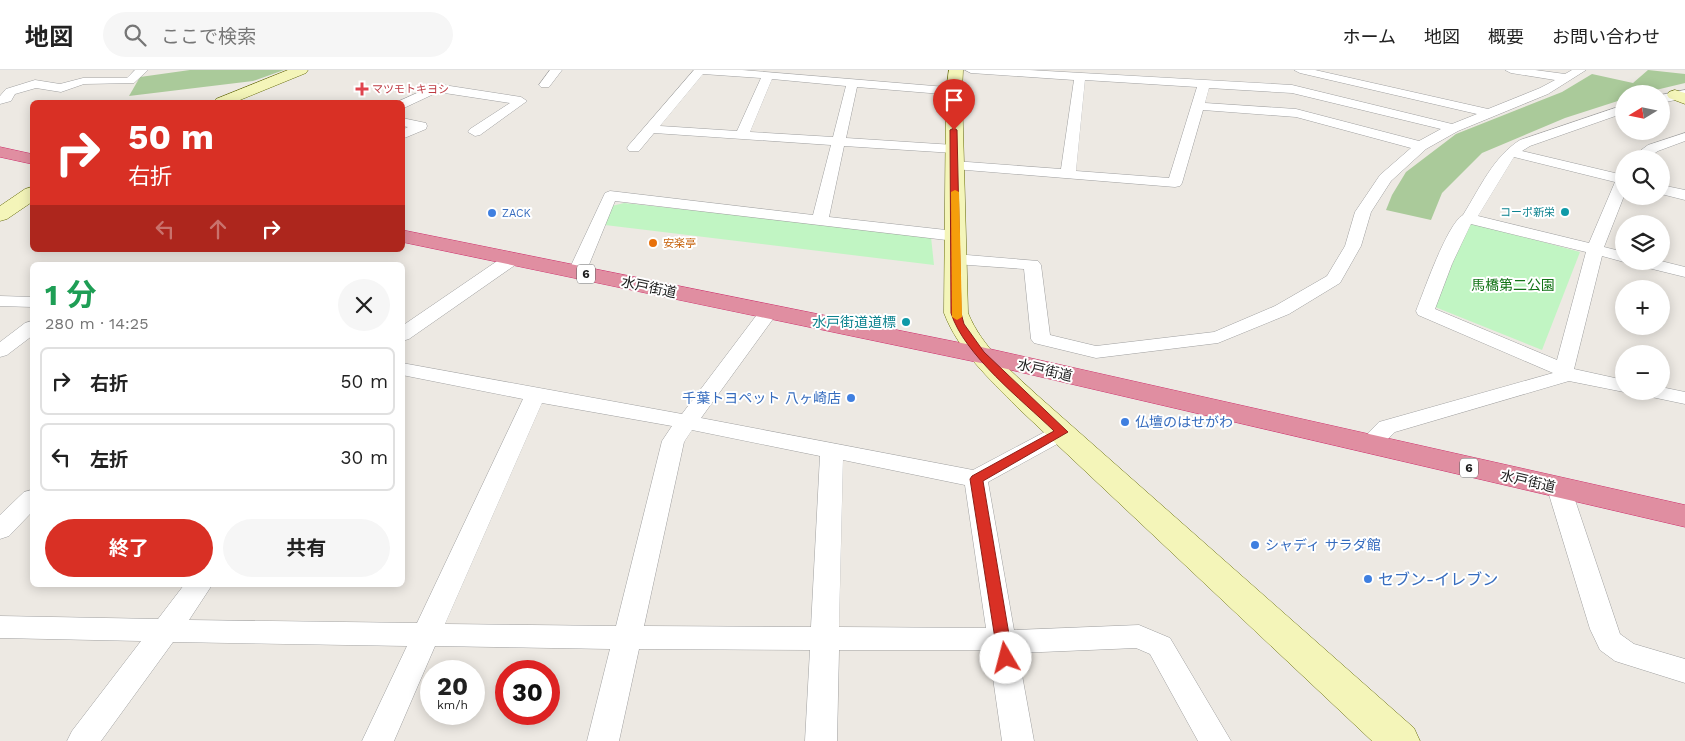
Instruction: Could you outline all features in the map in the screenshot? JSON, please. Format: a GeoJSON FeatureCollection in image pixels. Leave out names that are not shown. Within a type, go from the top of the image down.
{"type":"FeatureCollection","features":[{"type":"Feature","properties":{"kind":"highway"},"geometry":{"type":"LineString","coordinates":[[0,152],[30,159]]}},
{"type":"Feature","properties":{"kind":"highway","name":"水戸街道"},"geometry":{"type":"LineString","coordinates":[[405,237],[981,355],[1685,516]]}},
{"type":"Feature","properties":{"kind":"street"},"geometry":{"type":"LineString","coordinates":[[0,100],[7,98],[10,92],[35,84],[61,88],[83,81],[130,81],[142,70]]}},
{"type":"Feature","properties":{"kind":"street"},"geometry":{"type":"LineString","coordinates":[[227,100],[301,70]]}},
{"type":"Feature","properties":{"kind":"street"},"geometry":{"type":"LineString","coordinates":[[545,85],[556,70]]}},
{"type":"Feature","properties":{"kind":"street"},"geometry":{"type":"LineString","coordinates":[[634,148],[700,70],[730,71],[852,83],[960,77],[1080,77],[1292,89],[1453,128]]}},
{"type":"Feature","properties":{"kind":"street"},"geometry":{"type":"LineString","coordinates":[[1300,70],[1489,113]]}},
{"type":"Feature","properties":{"kind":"street"},"geometry":{"type":"LineString","coordinates":[[1511,70],[1573,74]]}},
{"type":"Feature","properties":{"kind":"street"},"geometry":{"type":"LineString","coordinates":[[577,272],[610,196],[820,220],[955,247],[1032,265],[1041,339],[1096,352],[1218,337],[1282,310],[1334,279],[1354,246],[1363,212],[1385,178],[1421,146],[1453,128],[1524,99],[1573,74]]}},
{"type":"Feature","properties":{"kind":"street"},"geometry":{"type":"LineString","coordinates":[[742,135],[768,76]]}},
{"type":"Feature","properties":{"kind":"street"},"geometry":{"type":"LineString","coordinates":[[960,77],[954,157],[956,313],[959,324],[981,355],[1062,432],[1400,741]]}},
{"type":"Feature","properties":{"kind":"street"},"geometry":{"type":"LineString","coordinates":[[1068,174],[1080,77]]}},
{"type":"Feature","properties":{"kind":"street"},"geometry":{"type":"LineString","coordinates":[[820,220],[852,83]]}},
{"type":"Feature","properties":{"kind":"street"},"geometry":{"type":"LineString","coordinates":[[649,129],[838,142],[1068,174],[1175,183],[1204,84]]}},
{"type":"Feature","properties":{"kind":"street"},"geometry":{"type":"LineString","coordinates":[[405,103],[436,88],[521,101],[475,132]]}},
{"type":"Feature","properties":{"kind":"street"},"geometry":{"type":"LineString","coordinates":[[1198,106],[1296,113],[1421,146]]}},
{"type":"Feature","properties":{"kind":"street"},"geometry":{"type":"LineString","coordinates":[[1615,111],[1525,143],[1511,152],[1502,163],[1469,218],[1464,221],[1447,255],[1424,311],[1566,372],[1615,384]]}},
{"type":"Feature","properties":{"kind":"street"},"geometry":{"type":"LineString","coordinates":[[405,123],[421,126],[405,134]]}},
{"type":"Feature","properties":{"kind":"street"},"geometry":{"type":"LineString","coordinates":[[1650,150],[1685,137]]}},
{"type":"Feature","properties":{"kind":"street"},"geometry":{"type":"LineString","coordinates":[[1511,152],[1615,177]]}},
{"type":"Feature","properties":{"kind":"street"},"geometry":{"type":"LineString","coordinates":[[1670,191],[1685,195]]}},
{"type":"Feature","properties":{"kind":"street"},"geometry":{"type":"LineString","coordinates":[[0,215],[30,194]]}},
{"type":"Feature","properties":{"kind":"street"},"geometry":{"type":"LineString","coordinates":[[1566,372],[1595,249],[1615,199]]}},
{"type":"Feature","properties":{"kind":"street"},"geometry":{"type":"LineString","coordinates":[[0,232],[30,213]]}},
{"type":"Feature","properties":{"kind":"street"},"geometry":{"type":"LineString","coordinates":[[1469,218],[1615,255]]}},
{"type":"Feature","properties":{"kind":"street"},"geometry":{"type":"LineString","coordinates":[[405,333],[512,259]]}},
{"type":"Feature","properties":{"kind":"street"},"geometry":{"type":"LineString","coordinates":[[1670,268],[1685,272]]}},
{"type":"Feature","properties":{"kind":"street"},"geometry":{"type":"LineString","coordinates":[[0,301],[30,302]]}},
{"type":"Feature","properties":{"kind":"street"},"geometry":{"type":"LineString","coordinates":[[603,741],[673,441],[770,312]]}},
{"type":"Feature","properties":{"kind":"street"},"geometry":{"type":"LineString","coordinates":[[0,351],[30,328]]}},
{"type":"Feature","properties":{"kind":"street"},"geometry":{"type":"LineString","coordinates":[[405,370],[976,479],[1062,432]]}},
{"type":"Feature","properties":{"kind":"street"},"geometry":{"type":"LineString","coordinates":[[1368,444],[1387,427],[1566,372]]}},
{"type":"Feature","properties":{"kind":"street"},"geometry":{"type":"LineString","coordinates":[[378,741],[534,395]]}},
{"type":"Feature","properties":{"kind":"street"},"geometry":{"type":"LineString","coordinates":[[1670,395],[1685,398]]}},
{"type":"Feature","properties":{"kind":"street"},"geometry":{"type":"LineString","coordinates":[[821,741],[832,452]]}},
{"type":"Feature","properties":{"kind":"street"},"geometry":{"type":"LineString","coordinates":[[976,479],[1018,741]]}},
{"type":"Feature","properties":{"kind":"street"},"geometry":{"type":"LineString","coordinates":[[1559,488],[1604,629],[1610,642],[1625,653],[1685,671]]}},
{"type":"Feature","properties":{"kind":"street"},"geometry":{"type":"LineString","coordinates":[[0,530],[30,500]]}},
{"type":"Feature","properties":{"kind":"street"},"geometry":{"type":"LineString","coordinates":[[83,741],[197,587]]}},
{"type":"Feature","properties":{"kind":"street"},"geometry":{"type":"LineString","coordinates":[[0,627],[426,635],[824,639],[1003,640],[1139,636],[1160,646],[1216,741]]}},
{"type":"Feature","properties":{"kind":"green space"},"geometry":{"type":"Polygon","coordinates":[[[190,70],[284,70],[253,81],[129,96],[140,77],[190,70]]]}},
{"type":"Feature","properties":{"kind":"green space"},"geometry":{"type":"Polygon","coordinates":[[[1648,70],[1685,74],[1685,83],[1670,87],[1670,85],[1615,85],[1615,102],[1565,118],[1482,153],[1442,193],[1431,220],[1386,210],[1392,195],[1406,172],[1456,134],[1562,92],[1592,74],[1633,83],[1648,70]]]}},
{"type":"Feature","properties":{"kind":"green space"},"geometry":{"type":"Polygon","coordinates":[[[624,203],[931,237],[934,265],[605,225],[612,206],[624,203]]]}},
{"type":"Feature","properties":{"kind":"green space","name":"馬橋第二公園"},"geometry":{"type":"Polygon","coordinates":[[[1469,222],[1580,252],[1542,350],[1435,307],[1469,222]]]}},
{"type":"Feature","properties":{"kind":"slow traffic"},"geometry":{"type":"LineString","coordinates":[[955,192],[957,317]]}},
{"type":"Feature","properties":{"kind":"place","name":"マツモトキヨシ"},"geometry":{"type":"Point","coordinates":[362,89]}},
{"type":"Feature","properties":{"kind":"place","name":"コーポ新栄"},"geometry":{"type":"Point","coordinates":[1565,212]}},
{"type":"Feature","properties":{"kind":"place","name":"ZACK"},"geometry":{"type":"Point","coordinates":[492,213]}},
{"type":"Feature","properties":{"kind":"place","name":"安楽亭"},"geometry":{"type":"Point","coordinates":[653,243]}},
{"type":"Feature","properties":{"kind":"place","name":"水戸街道道標"},"geometry":{"type":"Point","coordinates":[906,322]}},
{"type":"Feature","properties":{"kind":"place","name":"千葉トヨペット 八ヶ崎店"},"geometry":{"type":"Point","coordinates":[851,398]}},
{"type":"Feature","properties":{"kind":"place","name":"仏壇のはせがわ"},"geometry":{"type":"Point","coordinates":[1125,422]}},
{"type":"Feature","properties":{"kind":"place","name":"シャディ サラダ館"},"geometry":{"type":"Point","coordinates":[1255,545]}},
{"type":"Feature","properties":{"kind":"place","name":"セブン-イレブン"},"geometry":{"type":"Point","coordinates":[1368,579]}},
{"type":"Feature","properties":{"kind":"route"},"geometry":{"type":"LineString","coordinates":[[954,130],[956,313],[959,324],[981,355],[1062,432],[976,479],[1006,658]]}}]}
